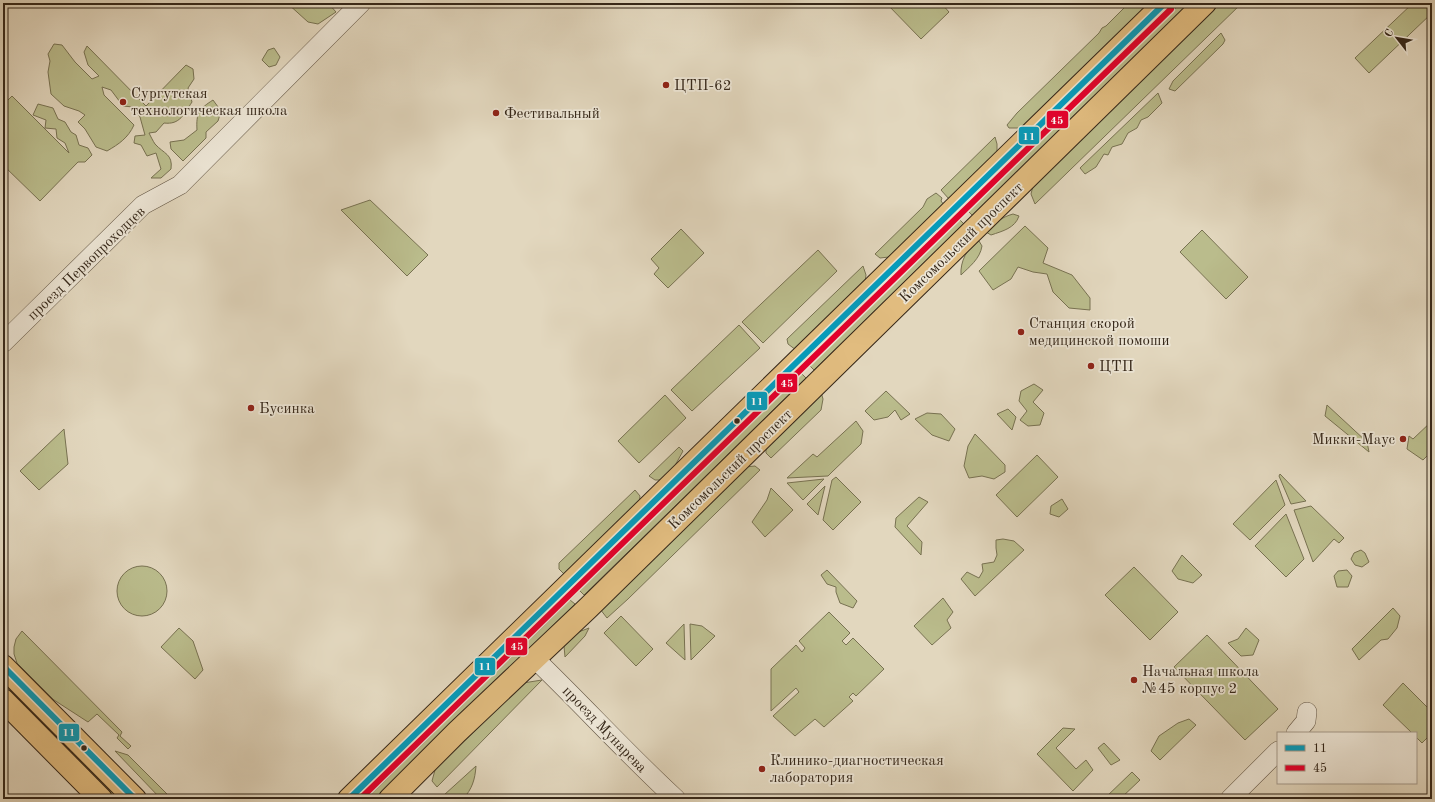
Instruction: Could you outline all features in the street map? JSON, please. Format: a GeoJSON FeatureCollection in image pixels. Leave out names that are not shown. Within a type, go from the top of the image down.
{"type":"FeatureCollection","features":[{"type":"Feature","properties":{"kind":"main road","name":"Комсомольский проспект"},"geometry":{"type":"LineString","coordinates":[[349,799],[1164,3]]}},
{"type":"Feature","properties":{"kind":"main road","name":"Комсомольский проспект"},"geometry":{"type":"LineString","coordinates":[[390,799],[534,658],[588,608],[1206,3]]}},
{"type":"Feature","properties":{"kind":"main road"},"geometry":{"type":"LineString","coordinates":[[3,666],[135,799]]}},
{"type":"Feature","properties":{"kind":"main road"},"geometry":{"type":"LineString","coordinates":[[3,700],[101,799]]}},
{"type":"Feature","properties":{"kind":"street","name":"проезд Первопроходцев"},"geometry":{"type":"LineString","coordinates":[[3,343],[143,205],[180,185],[361,3]]}},
{"type":"Feature","properties":{"kind":"street","name":"проезд Мунарева"},"geometry":{"type":"LineString","coordinates":[[534,658],[658,783],[676,799]]}},
{"type":"Feature","properties":{"kind":"street"},"geometry":{"type":"LineString","coordinates":[[1297,732],[1306,721],[1307,712]]}},
{"type":"Feature","properties":{"kind":"street"},"geometry":{"type":"LineString","coordinates":[[1230,799],[1277,752]]}},
{"type":"Feature","properties":{"kind":"green space"},"geometry":{"type":"Polygon","coordinates":[[[287,3],[328,3],[336,12],[318,24],[308,22],[287,3]]]}},
{"type":"Feature","properties":{"kind":"green space"},"geometry":{"type":"Polygon","coordinates":[[[886,3],[941,3],[949,12],[921,39],[886,3]]]}},
{"type":"Feature","properties":{"kind":"green space"},"geometry":{"type":"Polygon","coordinates":[[[1129,3],[1151,3],[1027,125],[1020,128],[1009,128],[1007,125],[1017,113],[1129,3]]]}},
{"type":"Feature","properties":{"kind":"green space"},"geometry":{"type":"Polygon","coordinates":[[[1178,3],[1192,3],[973,216],[967,210],[1178,3]]]}},
{"type":"Feature","properties":{"kind":"green space"},"geometry":{"type":"Polygon","coordinates":[[[1221,3],[1242,3],[1035,204],[1031,194],[1033,186],[1221,3]]]}},
{"type":"Feature","properties":{"kind":"green space"},"geometry":{"type":"Polygon","coordinates":[[[1413,3],[1430,3],[1432,6],[1432,13],[1369,73],[1355,58],[1413,3]]]}},
{"type":"Feature","properties":{"kind":"green space"},"geometry":{"type":"Polygon","coordinates":[[[1221,33],[1225,40],[1223,44],[1175,91],[1169,89],[1173,81],[1221,33]]]}},
{"type":"Feature","properties":{"kind":"green space"},"geometry":{"type":"Polygon","coordinates":[[[54,44],[62,45],[75,62],[92,79],[99,76],[88,65],[84,52],[87,46],[146,106],[186,65],[193,69],[194,79],[188,88],[192,102],[186,111],[178,120],[164,123],[156,132],[149,133],[155,144],[171,160],[171,169],[161,178],[151,178],[161,169],[156,153],[147,156],[141,145],[134,143],[135,136],[145,135],[140,117],[133,107],[123,106],[111,90],[102,87],[104,95],[134,125],[129,134],[123,140],[107,151],[96,147],[85,129],[78,122],[85,115],[79,111],[64,106],[51,94],[48,72],[50,61],[48,54],[54,44]]]}},
{"type":"Feature","properties":{"kind":"green space"},"geometry":{"type":"Polygon","coordinates":[[[274,48],[280,57],[276,65],[269,67],[262,60],[268,50],[274,48]]]}},
{"type":"Feature","properties":{"kind":"green space"},"geometry":{"type":"Polygon","coordinates":[[[1158,93],[1162,103],[1148,117],[1141,120],[1137,128],[1128,133],[1122,144],[1112,147],[1108,155],[1104,154],[1096,167],[1085,174],[1080,168],[1158,93]]]}},
{"type":"Feature","properties":{"kind":"green space"},"geometry":{"type":"Polygon","coordinates":[[[12,96],[69,153],[65,143],[57,138],[56,129],[45,128],[46,120],[33,115],[38,104],[53,108],[58,119],[65,122],[71,132],[76,135],[79,145],[88,148],[92,155],[85,162],[78,162],[40,201],[3,165],[3,105],[12,96]]]}},
{"type":"Feature","properties":{"kind":"green space"},"geometry":{"type":"Polygon","coordinates":[[[213,100],[221,111],[218,121],[206,132],[206,138],[183,161],[171,149],[170,142],[184,140],[197,130],[197,119],[199,112],[204,106],[213,100]]]}},
{"type":"Feature","properties":{"kind":"green space"},"geometry":{"type":"Polygon","coordinates":[[[995,137],[997,152],[949,199],[941,190],[995,137]]]}},
{"type":"Feature","properties":{"kind":"green space"},"geometry":{"type":"Polygon","coordinates":[[[936,193],[942,198],[941,201],[944,205],[895,253],[889,257],[880,258],[875,254],[923,207],[927,199],[936,193]]]}},
{"type":"Feature","properties":{"kind":"green space"},"geometry":{"type":"Polygon","coordinates":[[[370,200],[428,255],[407,276],[341,210],[370,200]]]}},
{"type":"Feature","properties":{"kind":"green space"},"geometry":{"type":"Polygon","coordinates":[[[1013,214],[1019,216],[1012,226],[991,235],[986,232],[998,221],[1013,214]]]}},
{"type":"Feature","properties":{"kind":"green space"},"geometry":{"type":"Polygon","coordinates":[[[959,219],[964,224],[814,370],[809,365],[959,219]]]}},
{"type":"Feature","properties":{"kind":"green space"},"geometry":{"type":"Polygon","coordinates":[[[1025,226],[1048,248],[1043,263],[1072,275],[1090,298],[1090,310],[1069,308],[1053,292],[1047,274],[1033,272],[1018,267],[1011,279],[993,290],[979,271],[1025,226]]]}},
{"type":"Feature","properties":{"kind":"green space"},"geometry":{"type":"Polygon","coordinates":[[[681,229],[704,253],[668,288],[654,274],[659,268],[651,259],[681,229]]]}},
{"type":"Feature","properties":{"kind":"green space"},"geometry":{"type":"Polygon","coordinates":[[[1202,230],[1248,277],[1226,299],[1180,252],[1202,230]]]}},
{"type":"Feature","properties":{"kind":"green space"},"geometry":{"type":"Polygon","coordinates":[[[979,241],[982,246],[979,255],[961,275],[965,255],[971,247],[979,241]]]}},
{"type":"Feature","properties":{"kind":"green space"},"geometry":{"type":"Polygon","coordinates":[[[818,250],[837,271],[763,343],[742,322],[818,250]]]}},
{"type":"Feature","properties":{"kind":"green space"},"geometry":{"type":"Polygon","coordinates":[[[863,266],[866,275],[865,282],[796,350],[788,344],[787,339],[863,266]]]}},
{"type":"Feature","properties":{"kind":"green space"},"geometry":{"type":"Polygon","coordinates":[[[739,325],[760,348],[692,411],[671,390],[739,325]]]}},
{"type":"Feature","properties":{"kind":"green space"},"geometry":{"type":"Polygon","coordinates":[[[802,374],[806,378],[584,595],[579,590],[802,374]]]}},
{"type":"Feature","properties":{"kind":"green space"},"geometry":{"type":"Polygon","coordinates":[[[1034,384],[1043,390],[1033,402],[1044,413],[1040,425],[1028,426],[1020,420],[1027,411],[1019,401],[1021,391],[1034,384]]]}},
{"type":"Feature","properties":{"kind":"green space"},"geometry":{"type":"Polygon","coordinates":[[[886,391],[910,414],[901,420],[895,410],[888,417],[874,420],[865,411],[886,391]]]}},
{"type":"Feature","properties":{"kind":"green space"},"geometry":{"type":"Polygon","coordinates":[[[821,392],[823,399],[821,410],[771,458],[766,453],[766,444],[821,392]]]}},
{"type":"Feature","properties":{"kind":"green space"},"geometry":{"type":"Polygon","coordinates":[[[665,395],[686,418],[639,463],[618,441],[665,395]]]}},
{"type":"Feature","properties":{"kind":"green space"},"geometry":{"type":"Polygon","coordinates":[[[1327,405],[1367,442],[1369,452],[1325,416],[1327,405]]]}},
{"type":"Feature","properties":{"kind":"green space"},"geometry":{"type":"Polygon","coordinates":[[[1008,409],[1016,417],[1012,430],[997,414],[1008,409]]]}},
{"type":"Feature","properties":{"kind":"green space"},"geometry":{"type":"Polygon","coordinates":[[[927,413],[941,414],[955,429],[949,441],[932,435],[915,419],[927,413]]]}},
{"type":"Feature","properties":{"kind":"green space"},"geometry":{"type":"Polygon","coordinates":[[[856,421],[863,431],[861,444],[828,476],[787,478],[813,454],[817,457],[856,421]]]}},
{"type":"Feature","properties":{"kind":"green space"},"geometry":{"type":"Polygon","coordinates":[[[1432,421],[1432,451],[1423,460],[1407,449],[1409,436],[1413,439],[1432,421]]]}},
{"type":"Feature","properties":{"kind":"green space"},"geometry":{"type":"Polygon","coordinates":[[[64,429],[68,464],[39,490],[20,471],[64,429]]]}},
{"type":"Feature","properties":{"kind":"green space"},"geometry":{"type":"Polygon","coordinates":[[[975,434],[1005,465],[1005,472],[994,479],[982,476],[969,478],[964,466],[968,446],[975,434]]]}},
{"type":"Feature","properties":{"kind":"green space"},"geometry":{"type":"Polygon","coordinates":[[[679,447],[683,451],[672,471],[661,480],[655,480],[649,476],[679,447]]]}},
{"type":"Feature","properties":{"kind":"green space"},"geometry":{"type":"Polygon","coordinates":[[[1037,455],[1058,477],[1017,517],[996,495],[1037,455]]]}},
{"type":"Feature","properties":{"kind":"green space"},"geometry":{"type":"Polygon","coordinates":[[[755,466],[760,470],[607,618],[600,609],[745,467],[755,466]]]}},
{"type":"Feature","properties":{"kind":"green space"},"geometry":{"type":"Polygon","coordinates":[[[1280,474],[1306,501],[1291,504],[1279,476],[1280,474]]]}},
{"type":"Feature","properties":{"kind":"green space"},"geometry":{"type":"Polygon","coordinates":[[[836,477],[861,502],[833,530],[823,520],[832,480],[836,477]]]}},
{"type":"Feature","properties":{"kind":"green space"},"geometry":{"type":"Polygon","coordinates":[[[824,479],[803,500],[787,483],[824,479]]]}},
{"type":"Feature","properties":{"kind":"green space"},"geometry":{"type":"Polygon","coordinates":[[[1276,480],[1285,505],[1250,540],[1233,524],[1276,480]]]}},
{"type":"Feature","properties":{"kind":"green space"},"geometry":{"type":"Polygon","coordinates":[[[825,486],[818,515],[807,504],[825,486]]]}},
{"type":"Feature","properties":{"kind":"green space"},"geometry":{"type":"Polygon","coordinates":[[[771,488],[793,510],[765,537],[752,522],[767,500],[771,488]]]}},
{"type":"Feature","properties":{"kind":"green space"},"geometry":{"type":"Polygon","coordinates":[[[635,490],[640,496],[639,504],[566,576],[559,569],[559,563],[635,490]]]}},
{"type":"Feature","properties":{"kind":"green space"},"geometry":{"type":"Polygon","coordinates":[[[919,497],[928,502],[907,526],[922,542],[921,555],[895,527],[896,518],[919,497]]]}},
{"type":"Feature","properties":{"kind":"green space"},"geometry":{"type":"Polygon","coordinates":[[[1062,499],[1068,509],[1059,517],[1050,514],[1051,506],[1062,499]]]}},
{"type":"Feature","properties":{"kind":"green space"},"geometry":{"type":"Polygon","coordinates":[[[1311,506],[1344,538],[1339,543],[1334,539],[1313,562],[1294,510],[1311,506]]]}},
{"type":"Feature","properties":{"kind":"green space"},"geometry":{"type":"Polygon","coordinates":[[[1286,514],[1304,559],[1286,577],[1255,546],[1286,514]]]}},
{"type":"Feature","properties":{"kind":"green space"},"geometry":{"type":"Polygon","coordinates":[[[1003,539],[1014,541],[1024,550],[975,596],[961,579],[967,572],[979,578],[983,571],[982,564],[994,562],[997,555],[996,540],[1003,539]]]}},
{"type":"Feature","properties":{"kind":"green space"},"geometry":{"type":"Polygon","coordinates":[[[1361,550],[1365,553],[1369,562],[1362,567],[1355,565],[1351,559],[1354,553],[1361,550]]]}},
{"type":"Feature","properties":{"kind":"green space"},"geometry":{"type":"Polygon","coordinates":[[[1182,555],[1202,575],[1193,583],[1178,579],[1172,571],[1182,555]]]}},
{"type":"Feature","properties":{"kind":"green space"},"geometry":{"type":"Polygon","coordinates":[[[142,566],[156,570],[163,577],[167,591],[163,605],[156,612],[142,616],[128,612],[121,605],[117,591],[121,577],[128,570],[142,566]]]}},
{"type":"Feature","properties":{"kind":"green space"},"geometry":{"type":"Polygon","coordinates":[[[1134,567],[1178,612],[1150,640],[1105,595],[1134,567]]]}},
{"type":"Feature","properties":{"kind":"green space"},"geometry":{"type":"Polygon","coordinates":[[[827,570],[857,601],[853,608],[840,603],[836,592],[836,587],[827,584],[821,575],[827,570]]]}},
{"type":"Feature","properties":{"kind":"green space"},"geometry":{"type":"Polygon","coordinates":[[[1347,570],[1352,576],[1348,587],[1337,587],[1334,576],[1338,571],[1347,570]]]}},
{"type":"Feature","properties":{"kind":"green space"},"geometry":{"type":"Polygon","coordinates":[[[943,598],[953,612],[947,620],[951,628],[932,645],[914,626],[943,598]]]}},
{"type":"Feature","properties":{"kind":"green space"},"geometry":{"type":"Polygon","coordinates":[[[570,600],[575,604],[375,799],[366,799],[570,600]]]}},
{"type":"Feature","properties":{"kind":"green space"},"geometry":{"type":"Polygon","coordinates":[[[1393,608],[1400,616],[1397,628],[1388,639],[1381,640],[1359,660],[1352,649],[1393,608]]]}},
{"type":"Feature","properties":{"kind":"green space"},"geometry":{"type":"Polygon","coordinates":[[[829,612],[850,633],[842,641],[846,645],[853,638],[884,669],[856,696],[853,693],[849,697],[853,701],[824,727],[815,719],[795,736],[773,716],[799,692],[796,688],[771,711],[771,669],[796,645],[802,652],[805,648],[799,641],[829,612]]]}},
{"type":"Feature","properties":{"kind":"green space"},"geometry":{"type":"Polygon","coordinates":[[[621,616],[653,649],[636,666],[604,633],[621,616]]]}},
{"type":"Feature","properties":{"kind":"green space"},"geometry":{"type":"Polygon","coordinates":[[[684,624],[685,660],[666,643],[684,624]]]}},
{"type":"Feature","properties":{"kind":"green space"},"geometry":{"type":"Polygon","coordinates":[[[690,624],[702,626],[715,636],[691,660],[690,624]]]}},
{"type":"Feature","properties":{"kind":"green space"},"geometry":{"type":"Polygon","coordinates":[[[179,628],[193,641],[203,670],[195,679],[161,647],[179,628]]]}},
{"type":"Feature","properties":{"kind":"green space"},"geometry":{"type":"Polygon","coordinates":[[[589,628],[585,636],[565,657],[564,646],[576,633],[589,628]]]}},
{"type":"Feature","properties":{"kind":"green space"},"geometry":{"type":"Polygon","coordinates":[[[1246,628],[1259,640],[1253,655],[1241,656],[1228,643],[1238,639],[1246,628]]]}},
{"type":"Feature","properties":{"kind":"green space"},"geometry":{"type":"Polygon","coordinates":[[[22,631],[122,732],[120,736],[131,746],[128,749],[117,738],[119,735],[97,714],[88,722],[54,700],[17,663],[14,654],[14,647],[16,639],[22,631]]]}},
{"type":"Feature","properties":{"kind":"green space"},"geometry":{"type":"Polygon","coordinates":[[[1207,635],[1278,709],[1245,740],[1174,667],[1207,635]]]}},
{"type":"Feature","properties":{"kind":"green space"},"geometry":{"type":"Polygon","coordinates":[[[3,677],[123,799],[116,799],[3,683],[3,677]]]}},
{"type":"Feature","properties":{"kind":"green space"},"geometry":{"type":"Polygon","coordinates":[[[542,680],[437,787],[432,781],[435,770],[523,683],[542,680]]]}},
{"type":"Feature","properties":{"kind":"green space"},"geometry":{"type":"Polygon","coordinates":[[[1403,683],[1432,712],[1432,733],[1422,743],[1417,738],[1417,732],[1411,732],[1383,705],[1403,683]]]}},
{"type":"Feature","properties":{"kind":"green space"},"geometry":{"type":"Polygon","coordinates":[[[1189,719],[1196,725],[1160,760],[1151,751],[1159,736],[1178,723],[1189,719]]]}},
{"type":"Feature","properties":{"kind":"green space"},"geometry":{"type":"Polygon","coordinates":[[[1063,728],[1075,729],[1056,748],[1076,769],[1086,760],[1093,770],[1073,791],[1037,754],[1063,728]]]}},
{"type":"Feature","properties":{"kind":"green space"},"geometry":{"type":"Polygon","coordinates":[[[1104,743],[1120,760],[1111,765],[1098,748],[1104,743]]]}},
{"type":"Feature","properties":{"kind":"green space"},"geometry":{"type":"Polygon","coordinates":[[[115,751],[128,755],[172,799],[161,799],[115,751]]]}},
{"type":"Feature","properties":{"kind":"green space"},"geometry":{"type":"Polygon","coordinates":[[[476,766],[475,776],[469,792],[463,799],[448,799],[444,795],[476,766]]]}},
{"type":"Feature","properties":{"kind":"green space"},"geometry":{"type":"Polygon","coordinates":[[[1132,772],[1140,780],[1120,799],[1104,799],[1132,772]]]}},
{"type":"Feature","properties":{"kind":"transit line","name":"11"},"geometry":{"type":"LineString","coordinates":[[349,799],[1165,3]]}},
{"type":"Feature","properties":{"kind":"transit line","name":"45"},"geometry":{"type":"LineString","coordinates":[[360,799],[1171,9]]}},
{"type":"Feature","properties":{"kind":"transit line","name":"11"},"geometry":{"type":"LineString","coordinates":[[3,666],[135,799]]}},
{"type":"Feature","properties":{"kind":"place","name":"ЦТП-62"},"geometry":{"type":"Point","coordinates":[666,85]}},
{"type":"Feature","properties":{"kind":"place","name":"Сургутская технологическая школа"},"geometry":{"type":"Point","coordinates":[123,102]}},
{"type":"Feature","properties":{"kind":"place","name":"Фестивальный"},"geometry":{"type":"Point","coordinates":[496,113]}},
{"type":"Feature","properties":{"kind":"place","name":"Cтанция скорой медицинской помоши"},"geometry":{"type":"Point","coordinates":[1021,332]}},
{"type":"Feature","properties":{"kind":"place","name":"ЦТП"},"geometry":{"type":"Point","coordinates":[1091,366]}},
{"type":"Feature","properties":{"kind":"place","name":"Бусинка"},"geometry":{"type":"Point","coordinates":[251,408]}},
{"type":"Feature","properties":{"kind":"place","name":"Микки-Маус"},"geometry":{"type":"Point","coordinates":[1403,439]}},
{"type":"Feature","properties":{"kind":"place","name":"Начальная школа №45 корпус 2"},"geometry":{"type":"Point","coordinates":[1134,680]}},
{"type":"Feature","properties":{"kind":"place","name":"Клинико-диагностическая лаборатория"},"geometry":{"type":"Point","coordinates":[762,769]}}]}
